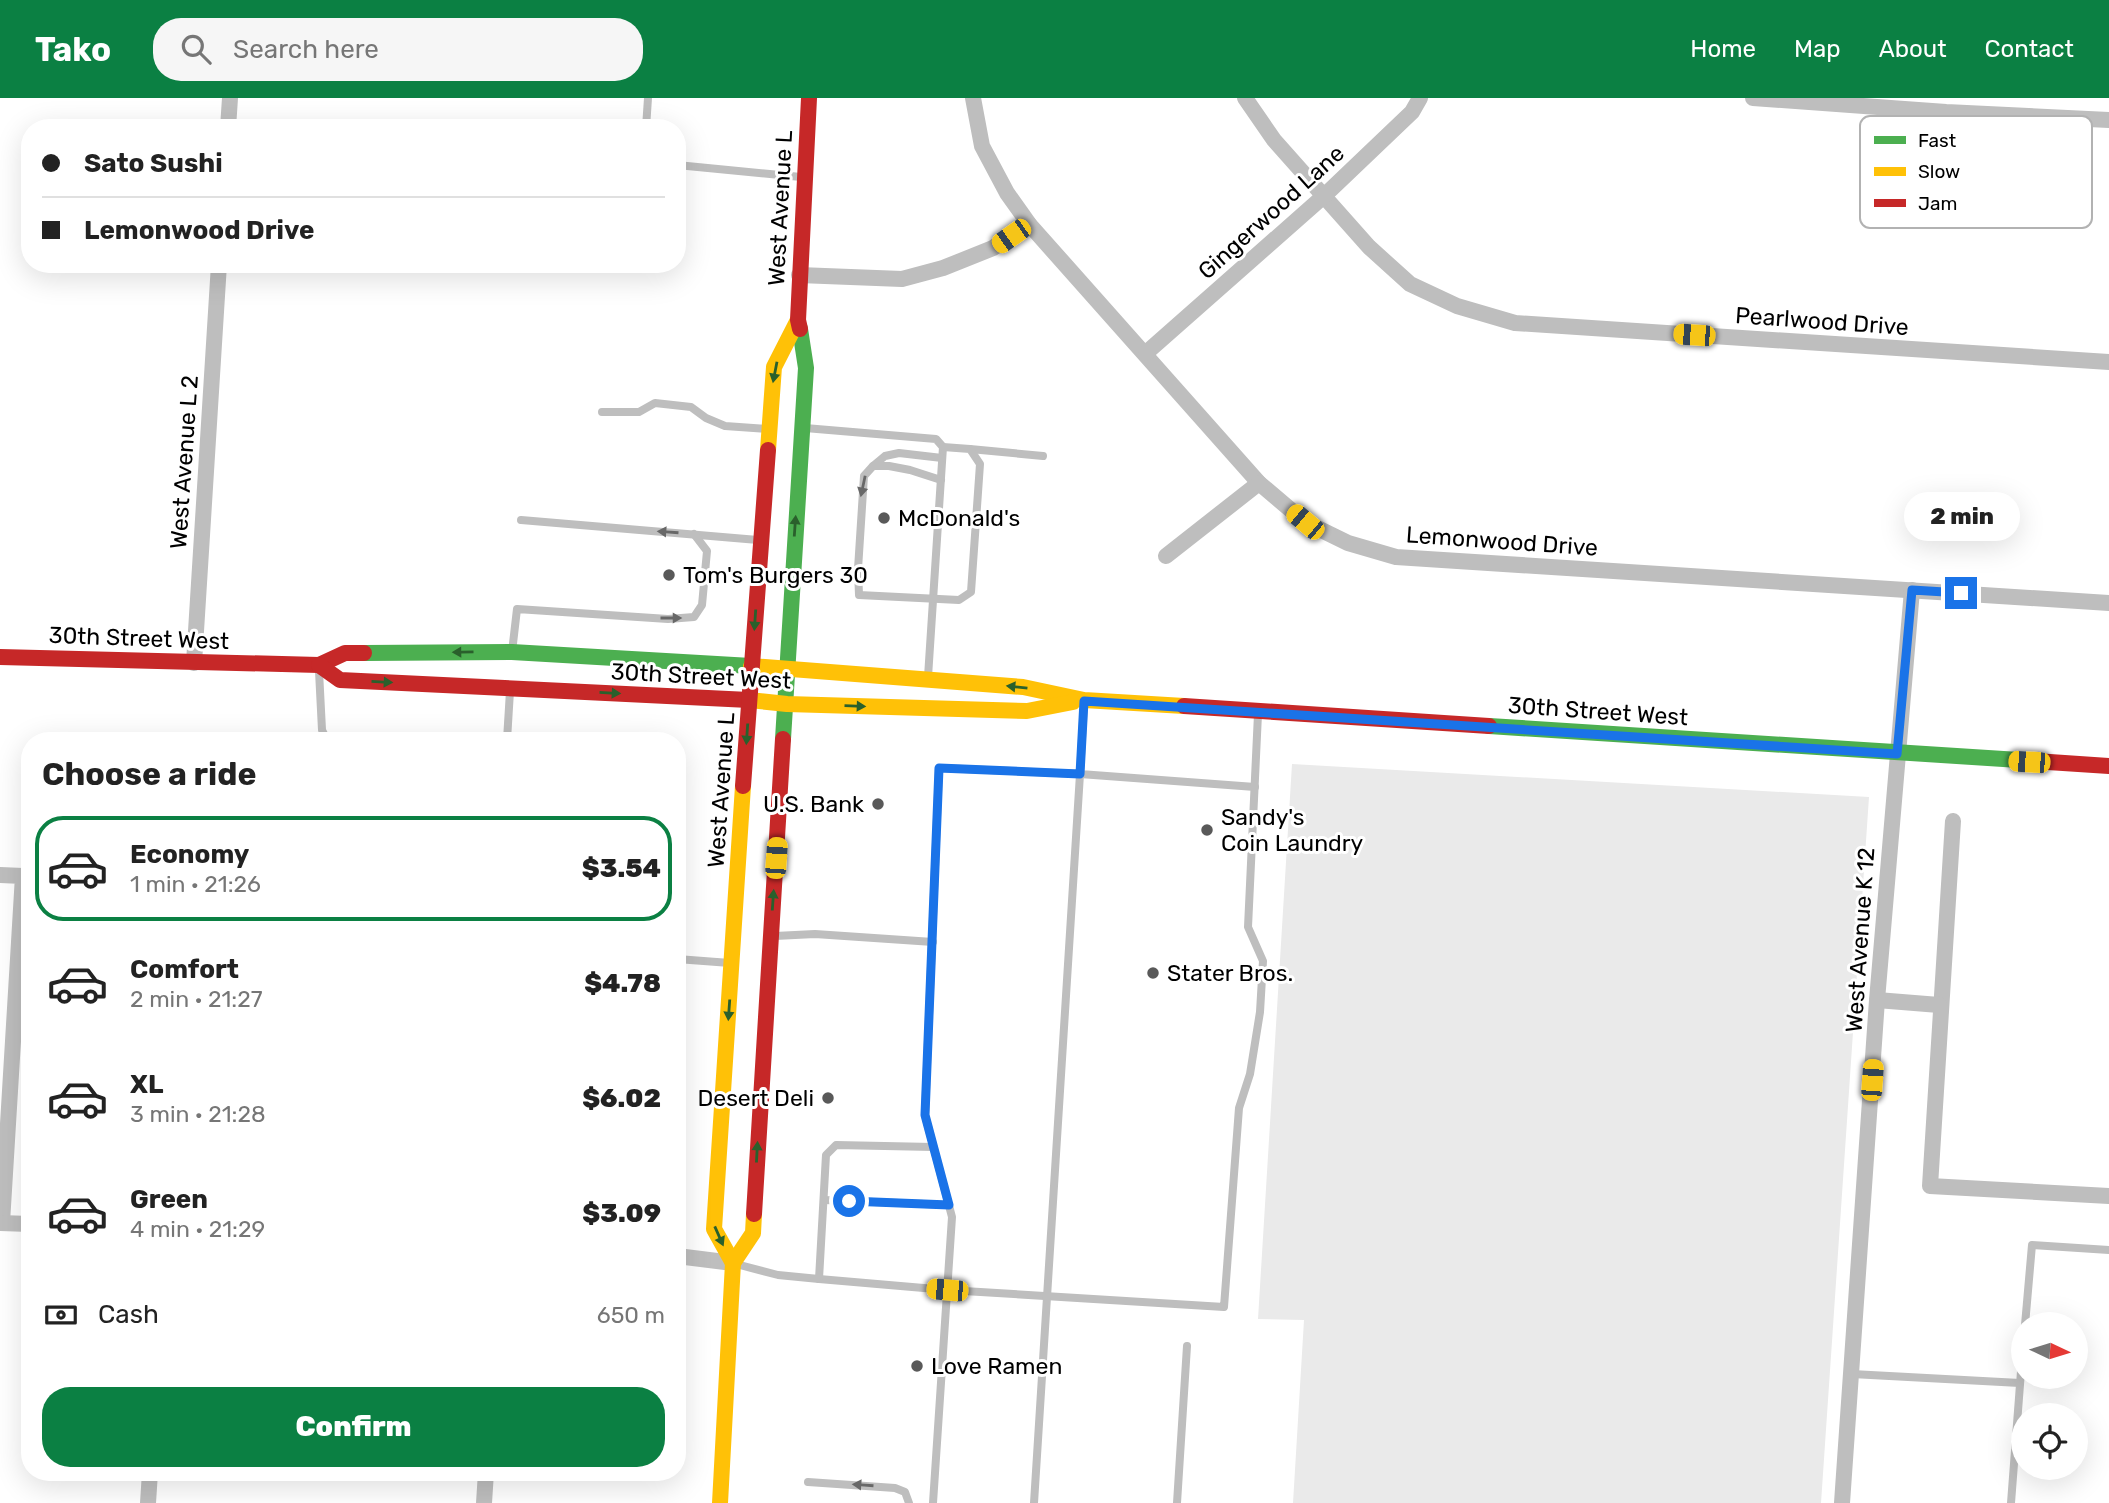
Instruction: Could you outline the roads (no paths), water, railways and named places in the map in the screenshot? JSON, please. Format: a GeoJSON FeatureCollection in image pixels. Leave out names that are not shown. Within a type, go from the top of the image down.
{"type":"FeatureCollection","features":[{"type":"Feature","properties":{"kind":"main road","name":"West Avenue L"},"geometry":{"type":"LineString","coordinates":[[798,320],[774,367],[751,666],[714,1229],[733,1263],[753,1233],[806,368],[798,320],[809,98]]}},
{"type":"Feature","properties":{"kind":"main road","name":"30th Street West"},"geometry":{"type":"LineString","coordinates":[[0,657],[319,665],[345,653],[512,652],[788,668],[1024,687],[1084,701],[2109,766]]}},
{"type":"Feature","properties":{"kind":"main road","name":"30th Street West"},"geometry":{"type":"LineString","coordinates":[[319,665],[340,680],[786,704],[1027,711],[1084,701]]}},
{"type":"Feature","properties":{"kind":"main road"},"geometry":{"type":"LineString","coordinates":[[720,1503],[733,1263]]}},
{"type":"Feature","properties":{"kind":"street"},"geometry":{"type":"LineString","coordinates":[[229,119],[230,98]]}},
{"type":"Feature","properties":{"kind":"street","name":"Lemonwood Drive"},"geometry":{"type":"LineString","coordinates":[[973,98],[982,146],[1007,193],[1029,224],[1259,483],[1305,522],[1348,543],[1396,557],[2109,603]]}},
{"type":"Feature","properties":{"kind":"street","name":"Pearlwood Drive"},"geometry":{"type":"LineString","coordinates":[[1245,98],[1274,139],[1369,247],[1410,284],[1457,306],[1515,323],[2109,362]]}},
{"type":"Feature","properties":{"kind":"street","name":"Gingerwood Lane"},"geometry":{"type":"LineString","coordinates":[[1146,354],[1325,195],[1412,112],[1420,98]]}},
{"type":"Feature","properties":{"kind":"street"},"geometry":{"type":"LineString","coordinates":[[1753,98],[1947,105],[2066,116]]}},
{"type":"Feature","properties":{"kind":"street"},"geometry":{"type":"LineString","coordinates":[[799,275],[902,279],[943,268],[993,248],[1029,224]]}},
{"type":"Feature","properties":{"kind":"street","name":"West Avenue L 2"},"geometry":{"type":"LineString","coordinates":[[194,663],[218,273]]}},
{"type":"Feature","properties":{"kind":"street"},"geometry":{"type":"LineString","coordinates":[[1167,556],[1259,483]]}},
{"type":"Feature","properties":{"kind":"street","name":"West Avenue K 12"},"geometry":{"type":"LineString","coordinates":[[1842,1503],[1877,1000],[1912,590]]}},
{"type":"Feature","properties":{"kind":"street"},"geometry":{"type":"LineString","coordinates":[[1953,821],[1930,1186],[2109,1196]]}},
{"type":"Feature","properties":{"kind":"street"},"geometry":{"type":"LineString","coordinates":[[0,875],[21,876]]}},
{"type":"Feature","properties":{"kind":"street"},"geometry":{"type":"LineString","coordinates":[[21,908],[1,1223],[21,1224]]}},
{"type":"Feature","properties":{"kind":"street"},"geometry":{"type":"LineString","coordinates":[[1877,1000],[1940,1005]]}},
{"type":"Feature","properties":{"kind":"street"},"geometry":{"type":"LineString","coordinates":[[686,1257],[733,1263]]}},
{"type":"Feature","properties":{"kind":"street"},"geometry":{"type":"LineString","coordinates":[[148,1503],[149,1481]]}},
{"type":"Feature","properties":{"kind":"street"},"geometry":{"type":"LineString","coordinates":[[484,1503],[485,1481]]}},
{"type":"Feature","properties":{"kind":"lane"},"geometry":{"type":"LineString","coordinates":[[647,119],[648,98]]}},
{"type":"Feature","properties":{"kind":"lane"},"geometry":{"type":"LineString","coordinates":[[686,166],[804,177]]}},
{"type":"Feature","properties":{"kind":"lane"},"geometry":{"type":"LineString","coordinates":[[602,412],[639,412],[655,403],[667,404],[691,407],[706,418],[725,426],[769,429]]}},
{"type":"Feature","properties":{"kind":"lane"},"geometry":{"type":"LineString","coordinates":[[802,428],[936,439],[943,447],[1043,456]]}},
{"type":"Feature","properties":{"kind":"lane"},"geometry":{"type":"LineString","coordinates":[[928,680],[943,447]]}},
{"type":"Feature","properties":{"kind":"lane"},"geometry":{"type":"LineString","coordinates":[[942,458],[899,453],[885,456],[864,476],[861,487],[859,595],[959,600],[971,592],[979,464],[970,449]]}},
{"type":"Feature","properties":{"kind":"lane"},"geometry":{"type":"LineString","coordinates":[[873,466],[910,470],[941,480]]}},
{"type":"Feature","properties":{"kind":"lane"},"geometry":{"type":"LineString","coordinates":[[521,520],[761,540]]}},
{"type":"Feature","properties":{"kind":"lane"},"geometry":{"type":"LineString","coordinates":[[512,652],[517,609],[668,618],[694,617],[702,605],[707,551],[694,534]]}},
{"type":"Feature","properties":{"kind":"lane"},"geometry":{"type":"LineString","coordinates":[[319,665],[324,732]]}},
{"type":"Feature","properties":{"kind":"lane"},"geometry":{"type":"LineString","coordinates":[[508,732],[511,688]]}},
{"type":"Feature","properties":{"kind":"lane"},"geometry":{"type":"LineString","coordinates":[[1034,1503],[1084,701]]}},
{"type":"Feature","properties":{"kind":"lane"},"geometry":{"type":"LineString","coordinates":[[733,1263],[778,1275],[819,1279],[947,1290],[1224,1307],[1239,1108],[1250,1074],[1260,1013],[1263,961],[1248,927],[1258,712]]}},
{"type":"Feature","properties":{"kind":"lane"},"geometry":{"type":"LineString","coordinates":[[933,1503],[952,1217],[925,1115],[939,768],[1080,774],[1255,787]]}},
{"type":"Feature","properties":{"kind":"lane"},"geometry":{"type":"LineString","coordinates":[[770,936],[815,934],[933,942]]}},
{"type":"Feature","properties":{"kind":"lane"},"geometry":{"type":"LineString","coordinates":[[686,960],[733,963]]}},
{"type":"Feature","properties":{"kind":"lane"},"geometry":{"type":"LineString","coordinates":[[819,1279],[826,1155],[836,1145],[933,1147]]}},
{"type":"Feature","properties":{"kind":"lane"},"geometry":{"type":"LineString","coordinates":[[824,1200],[949,1205]]}},
{"type":"Feature","properties":{"kind":"lane"},"geometry":{"type":"LineString","coordinates":[[2026,1312],[2032,1245],[2109,1250]]}},
{"type":"Feature","properties":{"kind":"lane"},"geometry":{"type":"LineString","coordinates":[[1177,1503],[1187,1346]]}},
{"type":"Feature","properties":{"kind":"lane"},"geometry":{"type":"LineString","coordinates":[[1852,1374],[2011,1383]]}},
{"type":"Feature","properties":{"kind":"lane"},"geometry":{"type":"LineString","coordinates":[[2011,1503],[2019,1390]]}},
{"type":"Feature","properties":{"kind":"lane"},"geometry":{"type":"LineString","coordinates":[[808,1482],[895,1488],[905,1492],[909,1503]]}},
{"type":"Feature","properties":{"kind":"place","name":"McDonald's"},"geometry":{"type":"Point","coordinates":[884,518]}},
{"type":"Feature","properties":{"kind":"place","name":"Tom's Burgers 30"},"geometry":{"type":"Point","coordinates":[669,575]}},
{"type":"Feature","properties":{"kind":"place","name":"U.S. Bank"},"geometry":{"type":"Point","coordinates":[878,804]}},
{"type":"Feature","properties":{"kind":"place","name":"Sandy's Coin Laundry"},"geometry":{"type":"Point","coordinates":[1207,830]}},
{"type":"Feature","properties":{"kind":"place","name":"Stater Bros."},"geometry":{"type":"Point","coordinates":[1153,973]}},
{"type":"Feature","properties":{"kind":"place","name":"Desert Deli"},"geometry":{"type":"Point","coordinates":[828,1098]}},
{"type":"Feature","properties":{"kind":"place","name":"Love Ramen"},"geometry":{"type":"Point","coordinates":[917,1366]}}]}
